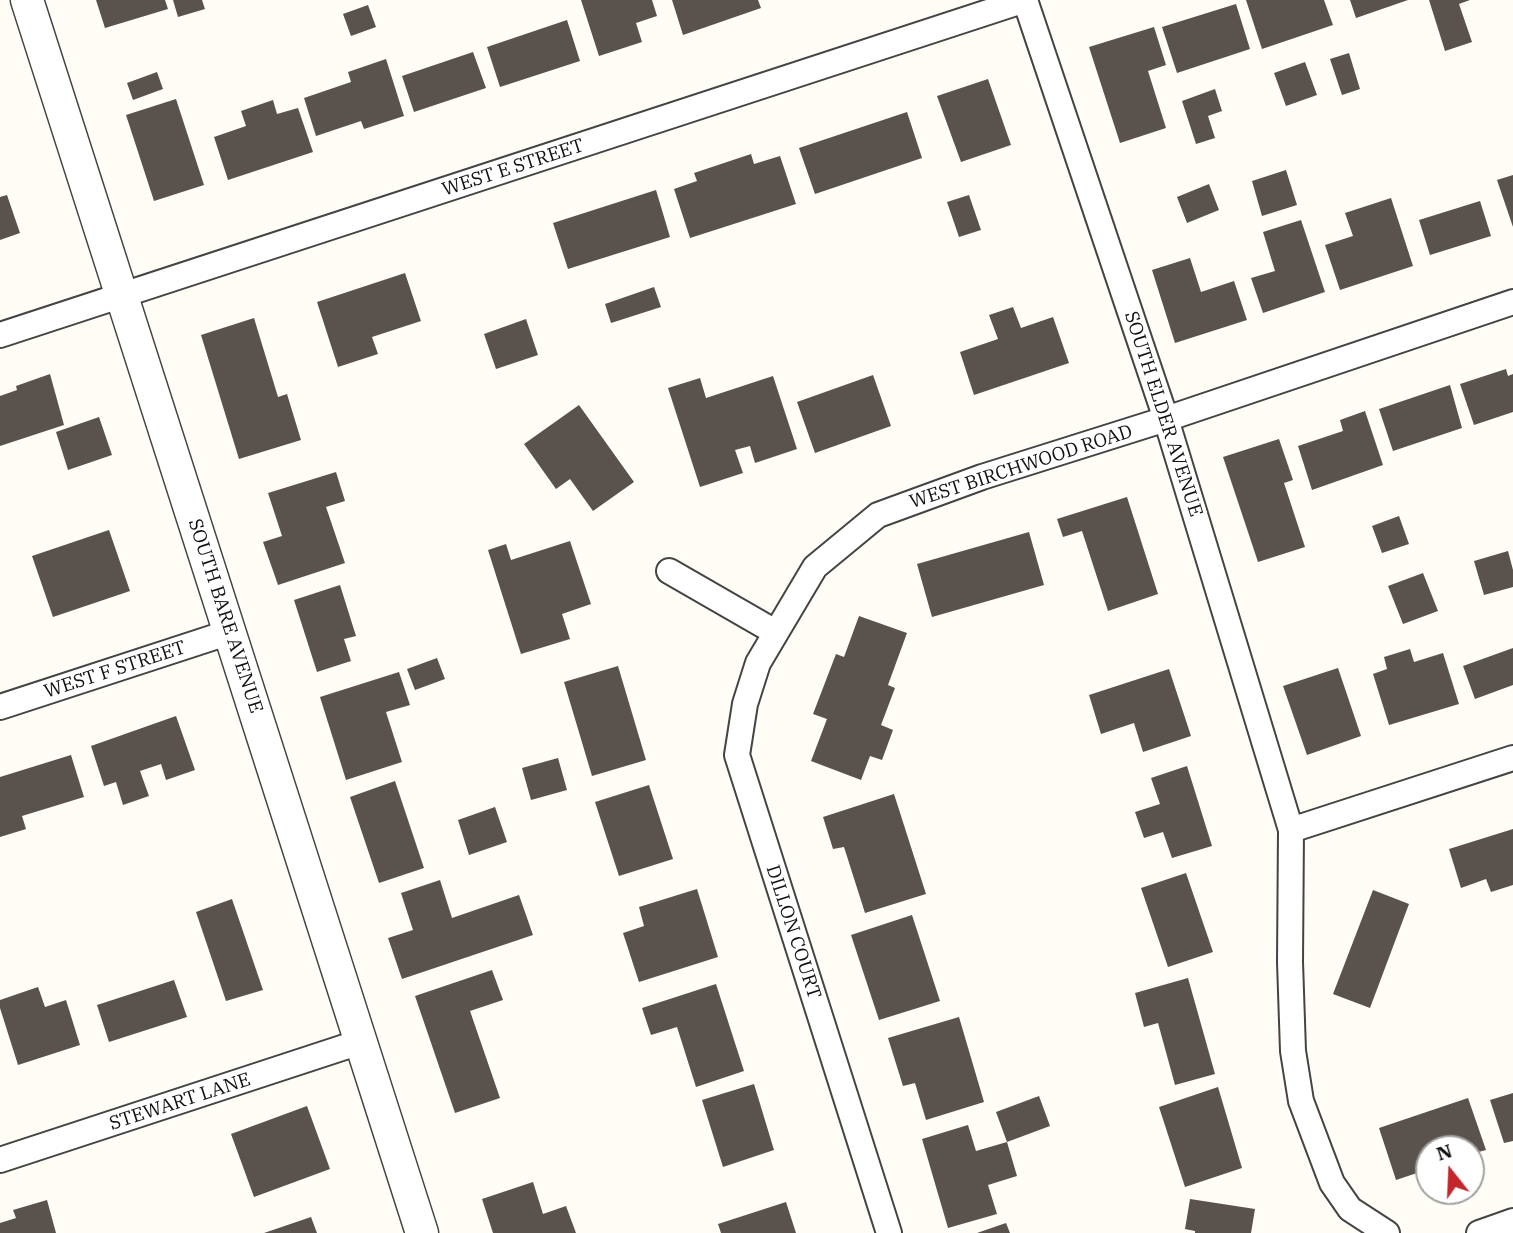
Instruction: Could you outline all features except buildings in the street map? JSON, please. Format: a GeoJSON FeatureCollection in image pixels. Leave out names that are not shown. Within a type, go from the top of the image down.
{"type":"FeatureCollection","features":[{"type":"Feature","properties":{"kind":"street","name":"SOUTH BARE AVENUE"},"geometry":{"type":"LineString","coordinates":[[27,0],[422,1233]]}},
{"type":"Feature","properties":{"kind":"street","name":"WEST E STREET"},"geometry":{"type":"LineString","coordinates":[[0,335],[1025,0]]}},
{"type":"Feature","properties":{"kind":"street","name":"SOUTH ELDER AVENUE"},"geometry":{"type":"LineString","coordinates":[[1025,0],[1166,419],[1291,830],[1290,988],[1293,1051],[1301,1101],[1332,1183],[1350,1209],[1384,1232]]}},
{"type":"Feature","properties":{"kind":"street","name":"WEST BIRCHWOOD ROAD"},"geometry":{"type":"LineString","coordinates":[[775,632],[815,567],[878,515],[982,477],[1166,419],[1513,303]]}},
{"type":"Feature","properties":{"kind":"street"},"geometry":{"type":"LineString","coordinates":[[669,571],[775,632]]}},
{"type":"Feature","properties":{"kind":"street","name":"WEST F STREET"},"geometry":{"type":"LineString","coordinates":[[0,707],[230,632]]}},
{"type":"Feature","properties":{"kind":"street","name":"DILLON COURT"},"geometry":{"type":"LineString","coordinates":[[775,632],[758,663],[748,694],[737,755],[890,1233]]}},
{"type":"Feature","properties":{"kind":"street"},"geometry":{"type":"LineString","coordinates":[[1291,830],[1513,758]]}},
{"type":"Feature","properties":{"kind":"street","name":"STEWART LANE"},"geometry":{"type":"LineString","coordinates":[[0,1160],[360,1042]]}},
{"type":"Feature","properties":{"kind":"street"},"geometry":{"type":"LineString","coordinates":[[1479,1233],[1513,1221]]}}]}
